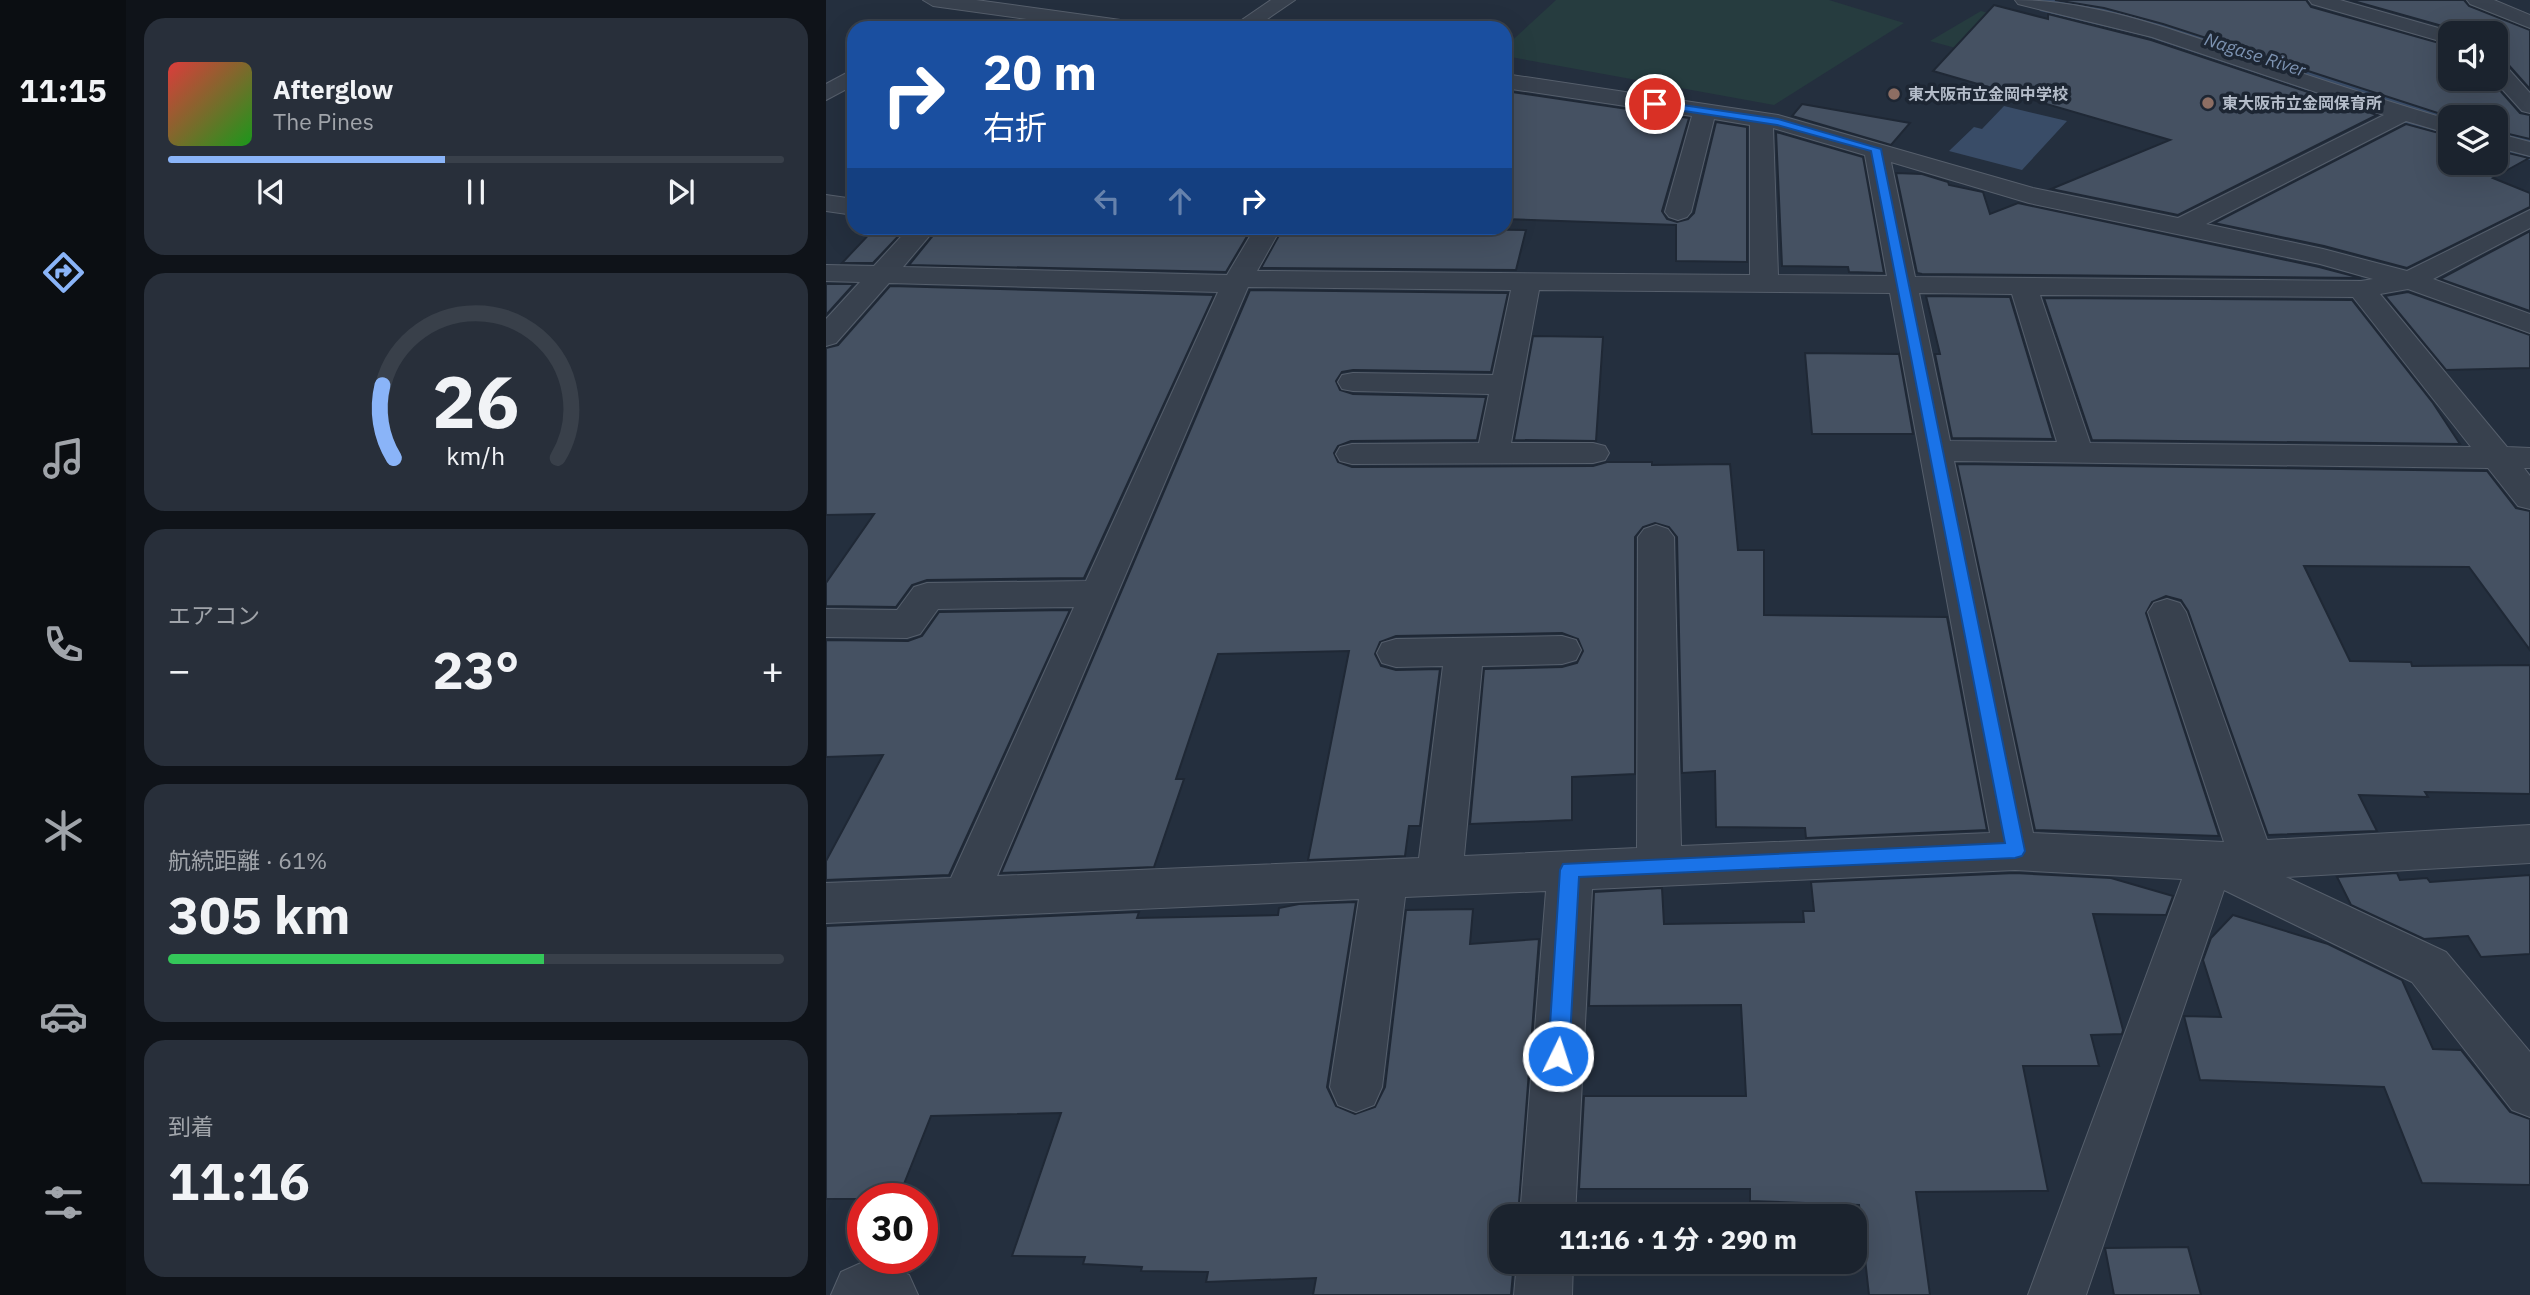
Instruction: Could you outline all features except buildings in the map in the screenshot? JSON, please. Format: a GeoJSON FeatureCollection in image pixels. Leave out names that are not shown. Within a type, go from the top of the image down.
{"type":"FeatureCollection","features":[{"type":"Feature","properties":{"kind":"street"},"geometry":{"type":"LineString","coordinates":[[933,0],[1086,21],[1117,5]]}},
{"type":"Feature","properties":{"kind":"street"},"geometry":{"type":"LineString","coordinates":[[1251,21],[1285,0]]}},
{"type":"Feature","properties":{"kind":"street"},"geometry":{"type":"LineString","coordinates":[[2025,0],[2120,11]]}},
{"type":"Feature","properties":{"kind":"street"},"geometry":{"type":"LineString","coordinates":[[2087,0],[2120,11],[2159,33],[2438,123]]}},
{"type":"Feature","properties":{"kind":"street"},"geometry":{"type":"LineString","coordinates":[[2319,0],[2465,18],[2530,22]]}},
{"type":"Feature","properties":{"kind":"street"},"geometry":{"type":"LineString","coordinates":[[940,21],[966,4]]}},
{"type":"Feature","properties":{"kind":"street"},"geometry":{"type":"LineString","coordinates":[[1035,21],[1044,15]]}},
{"type":"Feature","properties":{"kind":"street"},"geometry":{"type":"LineString","coordinates":[[826,93],[847,80]]}},
{"type":"Feature","properties":{"kind":"street"},"geometry":{"type":"LineString","coordinates":[[1512,82],[1761,119],[1876,149],[2029,195],[2323,257],[2410,280],[2530,324]]}},
{"type":"Feature","properties":{"kind":"street"},"geometry":{"type":"LineString","coordinates":[[2508,82],[2530,106]]}},
{"type":"Feature","properties":{"kind":"street"},"geometry":{"type":"LineString","coordinates":[[1678,212],[1705,111]]}},
{"type":"Feature","properties":{"kind":"street"},"geometry":{"type":"LineString","coordinates":[[2181,227],[2404,113]]}},
{"type":"Feature","properties":{"kind":"street"},"geometry":{"type":"LineString","coordinates":[[1761,119],[1764,283]]}},
{"type":"Feature","properties":{"kind":"street"},"geometry":{"type":"LineString","coordinates":[[2508,143],[2530,149]]}},
{"type":"Feature","properties":{"kind":"street"},"geometry":{"type":"LineString","coordinates":[[1876,149],[2015,851]]}},
{"type":"Feature","properties":{"kind":"street"},"geometry":{"type":"LineString","coordinates":[[826,202],[847,206]]}},
{"type":"Feature","properties":{"kind":"street"},"geometry":{"type":"LineString","coordinates":[[1236,284],[1240,279],[2361,289],[2410,280],[2530,218]]}},
{"type":"Feature","properties":{"kind":"street"},"geometry":{"type":"LineString","coordinates":[[826,337],[917,235]]}},
{"type":"Feature","properties":{"kind":"street"},"geometry":{"type":"LineString","coordinates":[[965,896],[1236,284],[1264,235]]}},
{"type":"Feature","properties":{"kind":"street"},"geometry":{"type":"LineString","coordinates":[[826,273],[1236,284]]}},
{"type":"Feature","properties":{"kind":"street"},"geometry":{"type":"LineString","coordinates":[[1493,454],[1527,282]]}},
{"type":"Feature","properties":{"kind":"street"},"geometry":{"type":"LineString","coordinates":[[2023,286],[2077,453]]}},
{"type":"Feature","properties":{"kind":"street"},"geometry":{"type":"LineString","coordinates":[[2361,289],[2514,458],[2530,498]]}},
{"type":"Feature","properties":{"kind":"street"},"geometry":{"type":"LineString","coordinates":[[1353,382],[1507,385]]}},
{"type":"Feature","properties":{"kind":"street"},"geometry":{"type":"LineString","coordinates":[[1934,451],[2514,458]]}},
{"type":"Feature","properties":{"kind":"street"},"geometry":{"type":"LineString","coordinates":[[1352,454],[1593,453]]}},
{"type":"Feature","properties":{"kind":"street"},"geometry":{"type":"LineString","coordinates":[[1656,537],[1659,866]]}},
{"type":"Feature","properties":{"kind":"street"},"geometry":{"type":"LineString","coordinates":[[826,623],[907,624],[927,596],[1098,594]]}},
{"type":"Feature","properties":{"kind":"street"},"geometry":{"type":"LineString","coordinates":[[2057,1295],[2232,861],[2166,612]]}},
{"type":"Feature","properties":{"kind":"street"},"geometry":{"type":"LineString","coordinates":[[1396,653],[1562,650]]}},
{"type":"Feature","properties":{"kind":"street"},"geometry":{"type":"LineString","coordinates":[[1440,876],[1464,653]]}},
{"type":"Feature","properties":{"kind":"street"},"geometry":{"type":"LineString","coordinates":[[826,903],[2015,851],[2232,861],[2530,844]]}},
{"type":"Feature","properties":{"kind":"street"},"geometry":{"type":"LineString","coordinates":[[2232,861],[2429,967],[2530,1092]]}},
{"type":"Feature","properties":{"kind":"street"},"geometry":{"type":"LineString","coordinates":[[1549,1204],[1570,870]]}},
{"type":"Feature","properties":{"kind":"street"},"geometry":{"type":"LineString","coordinates":[[1356,1087],[1385,878]]}},
{"type":"Feature","properties":{"kind":"street"},"geometry":{"type":"LineString","coordinates":[[1543,1295],[1544,1274]]}},
{"type":"Feature","properties":{"kind":"street"},"geometry":{"type":"LineString","coordinates":[[860,1295],[861,1292],[888,1295]]}},
{"type":"Feature","properties":{"kind":"green space"},"geometry":{"type":"Polygon","coordinates":[[[1556,0],[1829,0],[1904,23],[1774,105],[1512,57],[1512,41],[1556,0]]]}},
{"type":"Feature","properties":{"kind":"green space"},"geometry":{"type":"Polygon","coordinates":[[[1981,11],[2022,22],[1974,53],[1930,41],[1981,11]]]}},
{"type":"Feature","properties":{"kind":"water"},"geometry":{"type":"Polygon","coordinates":[[[2004,106],[2067,121],[2022,170],[1949,151],[1974,127],[1982,129],[2004,106]]]}},
{"type":"Feature","properties":{"kind":"waterway","name":"Nagase River"},"geometry":{"type":"LineString","coordinates":[[2058,0],[2161,24],[2438,115]]}},
{"type":"Feature","properties":{"kind":"waterway","name":"Nagase River"},"geometry":{"type":"LineString","coordinates":[[2508,136],[2530,142]]}},
{"type":"Feature","properties":{"kind":"place","name":"東大阪市立金岡中学校"},"geometry":{"type":"Point","coordinates":[1894,94]}},
{"type":"Feature","properties":{"kind":"place","name":"東大阪市立金岡保育所"},"geometry":{"type":"Point","coordinates":[2208,103]}},
{"type":"Feature","properties":{"kind":"route"},"geometry":{"type":"LineString","coordinates":[[1558,1056],[1570,870],[2015,851],[1876,149],[1778,122],[1655,104]]}}]}
